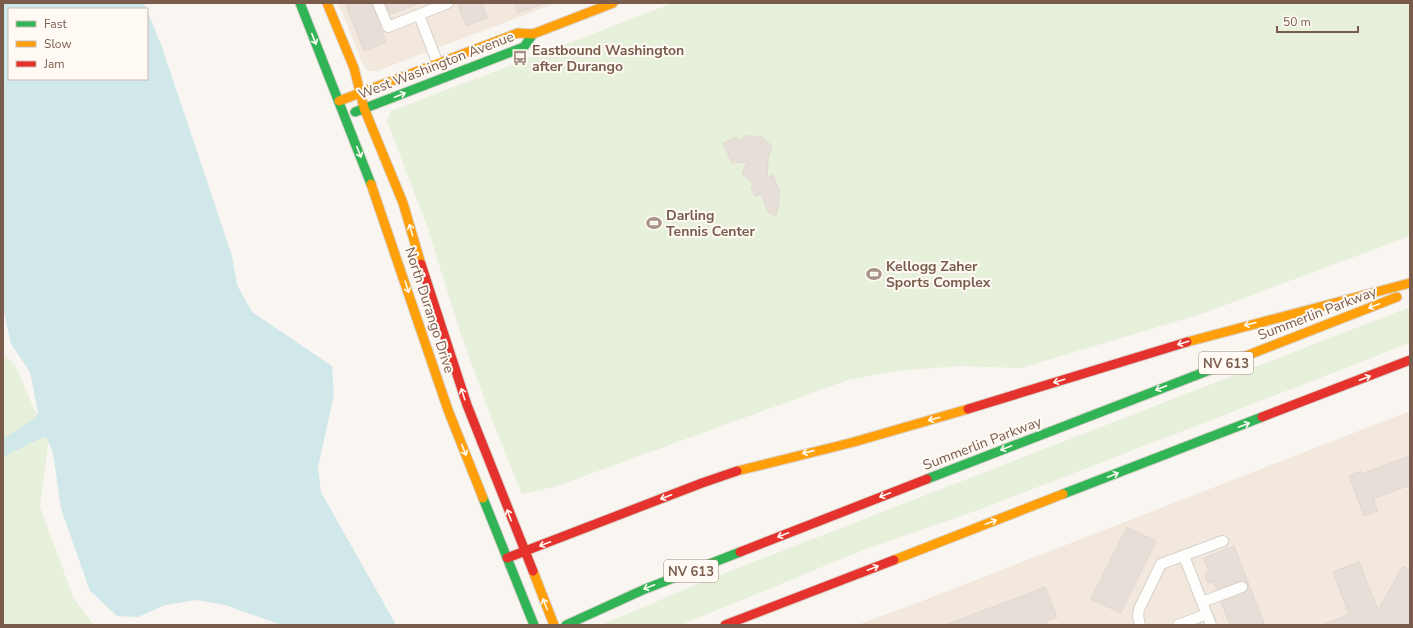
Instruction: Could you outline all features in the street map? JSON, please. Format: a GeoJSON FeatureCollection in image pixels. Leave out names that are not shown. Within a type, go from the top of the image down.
{"type":"FeatureCollection","features":[{"type":"Feature","properties":{"kind":"main road","name":"North Durango Drive"},"geometry":{"type":"LineString","coordinates":[[300,3],[381,208],[448,410],[534,625]]}},
{"type":"Feature","properties":{"kind":"main road","name":"North Durango Drive"},"geometry":{"type":"LineString","coordinates":[[327,3],[362,93],[364,108],[403,203],[433,303],[467,405],[523,552],[554,625]]}},
{"type":"Feature","properties":{"kind":"main road","name":"West Washington Avenue"},"geometry":{"type":"LineString","coordinates":[[339,101],[518,33],[533,34],[613,3]]}},
{"type":"Feature","properties":{"kind":"main road","name":"West Washington Avenue"},"geometry":{"type":"LineString","coordinates":[[344,116],[524,47],[533,34]]}},
{"type":"Feature","properties":{"kind":"main road"},"geometry":{"type":"LineString","coordinates":[[507,558],[702,483],[753,466],[854,442],[966,410],[1220,332],[1410,283]]}},
{"type":"Feature","properties":{"kind":"main road","name":"Summerlin Parkway"},"geometry":{"type":"LineString","coordinates":[[566,625],[646,588],[1410,292]]}},
{"type":"Feature","properties":{"kind":"main road"},"geometry":{"type":"LineString","coordinates":[[724,625],[1410,360]]}},
{"type":"Feature","properties":{"kind":"main road"},"geometry":{"type":"LineString","coordinates":[[746,625],[836,582]]}},
{"type":"Feature","properties":{"kind":"street"},"geometry":{"type":"LineString","coordinates":[[378,3],[388,27],[448,3]]}},
{"type":"Feature","properties":{"kind":"street"},"geometry":{"type":"LineString","coordinates":[[419,15],[438,64]]}},
{"type":"Feature","properties":{"kind":"street"},"geometry":{"type":"LineString","coordinates":[[1139,624],[1139,609],[1161,564],[1223,541]]}},
{"type":"Feature","properties":{"kind":"street"},"geometry":{"type":"LineString","coordinates":[[1184,556],[1211,625]]}},
{"type":"Feature","properties":{"kind":"street"},"geometry":{"type":"LineString","coordinates":[[1202,602],[1242,587]]}},
{"type":"Feature","properties":{"kind":"street"},"geometry":{"type":"LineString","coordinates":[[1178,625],[1207,614]]}},
{"type":"Feature","properties":{"kind":"shaded area"},"geometry":{"type":"Polygon","coordinates":[[[338,3],[556,3],[377,71],[369,71],[364,67],[338,3]]]}},
{"type":"Feature","properties":{"kind":"shaded area"},"geometry":{"type":"Polygon","coordinates":[[[1410,411],[1410,625],[857,625],[909,606],[1410,411]]]}},
{"type":"Feature","properties":{"kind":"green space","name":"Kellogg Zaher Sports Complex"},"geometry":{"type":"Polygon","coordinates":[[[673,3],[1410,3],[1410,236],[1204,313],[1021,368],[959,366],[895,371],[848,380],[554,487],[522,494],[493,422],[461,335],[427,226],[387,121],[391,111],[673,3]]]}},
{"type":"Feature","properties":{"kind":"green space"},"geometry":{"type":"Polygon","coordinates":[[[1410,307],[1410,343],[981,509],[866,549],[681,625],[601,625],[707,580],[1410,307]]]}},
{"type":"Feature","properties":{"kind":"green space"},"geometry":{"type":"Polygon","coordinates":[[[3,354],[15,364],[46,437],[48,445],[40,507],[74,599],[94,625],[3,625],[3,354]]]}},
{"type":"Feature","properties":{"kind":"water"},"geometry":{"type":"Polygon","coordinates":[[[3,3],[144,3],[146,8],[8,8],[8,80],[148,80],[148,12],[162,47],[232,256],[237,285],[252,312],[332,366],[334,395],[318,467],[321,492],[396,625],[281,625],[225,605],[196,600],[165,605],[138,617],[117,616],[90,591],[61,509],[53,452],[46,437],[43,437],[3,457],[3,439],[35,418],[38,412],[30,372],[11,344],[3,307],[3,3]]]}},
{"type":"Feature","properties":{"kind":"building"},"geometry":{"type":"Polygon","coordinates":[[[345,3],[372,3],[386,42],[364,51],[345,3]]]}},
{"type":"Feature","properties":{"kind":"building"},"geometry":{"type":"Polygon","coordinates":[[[385,3],[417,3],[417,4],[390,14],[385,3]]]}},
{"type":"Feature","properties":{"kind":"building"},"geometry":{"type":"Polygon","coordinates":[[[457,3],[482,3],[487,18],[466,26],[457,3]]]}},
{"type":"Feature","properties":{"kind":"building"},"geometry":{"type":"Polygon","coordinates":[[[515,3],[542,3],[542,4],[518,13],[515,3]]]}},
{"type":"Feature","properties":{"kind":"building"},"geometry":{"type":"Polygon","coordinates":[[[749,135],[755,138],[757,136],[761,136],[772,146],[768,159],[767,178],[773,175],[779,190],[779,204],[776,216],[768,212],[761,194],[755,196],[751,187],[754,183],[742,174],[747,162],[732,163],[723,143],[736,137],[738,141],[749,135]]]}},
{"type":"Feature","properties":{"kind":"building"},"geometry":{"type":"Polygon","coordinates":[[[1410,456],[1410,485],[1373,499],[1378,511],[1364,516],[1349,476],[1361,471],[1362,474],[1410,456]]]}},
{"type":"Feature","properties":{"kind":"building"},"geometry":{"type":"Polygon","coordinates":[[[1127,527],[1156,541],[1121,613],[1091,599],[1127,527]]]}},
{"type":"Feature","properties":{"kind":"building"},"geometry":{"type":"Polygon","coordinates":[[[1234,546],[1264,623],[1258,625],[1230,625],[1221,602],[1247,591],[1248,588],[1246,582],[1240,581],[1217,590],[1213,581],[1208,583],[1205,574],[1209,572],[1204,558],[1234,546]]]}},
{"type":"Feature","properties":{"kind":"building"},"geometry":{"type":"Polygon","coordinates":[[[1359,562],[1378,610],[1403,566],[1410,570],[1410,625],[1323,625],[1349,614],[1333,572],[1359,562]]]}},
{"type":"Feature","properties":{"kind":"building"},"geometry":{"type":"Polygon","coordinates":[[[1045,587],[1057,617],[1046,621],[1047,625],[945,625],[1045,587]]]}},
{"type":"Feature","properties":{"kind":"traffic: fast"},"geometry":{"type":"LineString","coordinates":[[300,3],[371,184]]}},
{"type":"Feature","properties":{"kind":"traffic: fast"},"geometry":{"type":"LineString","coordinates":[[355,112],[524,47],[533,34]]}},
{"type":"Feature","properties":{"kind":"traffic: fast"},"geometry":{"type":"LineString","coordinates":[[927,479],[1215,368]]}},
{"type":"Feature","properties":{"kind":"traffic: fast"},"geometry":{"type":"LineString","coordinates":[[1063,494],[1262,417]]}},
{"type":"Feature","properties":{"kind":"traffic: fast"},"geometry":{"type":"LineString","coordinates":[[483,498],[534,625]]}},
{"type":"Feature","properties":{"kind":"traffic: fast"},"geometry":{"type":"LineString","coordinates":[[566,625],[645,589],[740,552]]}},
{"type":"Feature","properties":{"kind":"traffic: slow"},"geometry":{"type":"LineString","coordinates":[[327,3],[354,68],[364,108],[403,203],[421,264]]}},
{"type":"Feature","properties":{"kind":"traffic: slow"},"geometry":{"type":"LineString","coordinates":[[339,101],[518,33],[533,34],[613,3]]}},
{"type":"Feature","properties":{"kind":"traffic: slow"},"geometry":{"type":"LineString","coordinates":[[371,184],[448,410],[483,498]]}},
{"type":"Feature","properties":{"kind":"traffic: slow"},"geometry":{"type":"LineString","coordinates":[[1187,342],[1410,283]]}},
{"type":"Feature","properties":{"kind":"traffic: slow"},"geometry":{"type":"LineString","coordinates":[[1215,368],[1397,297]]}},
{"type":"Feature","properties":{"kind":"traffic: slow"},"geometry":{"type":"LineString","coordinates":[[737,471],[854,442],[968,409]]}},
{"type":"Feature","properties":{"kind":"traffic: slow"},"geometry":{"type":"LineString","coordinates":[[894,560],[1063,494]]}},
{"type":"Feature","properties":{"kind":"traffic: slow"},"geometry":{"type":"LineString","coordinates":[[533,571],[554,625]]}},
{"type":"Feature","properties":{"kind":"traffic: jam"},"geometry":{"type":"LineString","coordinates":[[421,264],[467,405],[533,571]]}},
{"type":"Feature","properties":{"kind":"traffic: jam"},"geometry":{"type":"LineString","coordinates":[[968,409],[1187,342]]}},
{"type":"Feature","properties":{"kind":"traffic: jam"},"geometry":{"type":"LineString","coordinates":[[1262,417],[1410,360]]}},
{"type":"Feature","properties":{"kind":"traffic: jam"},"geometry":{"type":"LineString","coordinates":[[507,558],[737,471]]}},
{"type":"Feature","properties":{"kind":"traffic: jam"},"geometry":{"type":"LineString","coordinates":[[740,552],[927,479]]}},
{"type":"Feature","properties":{"kind":"traffic: jam"},"geometry":{"type":"LineString","coordinates":[[725,625],[894,560]]}},
{"type":"Feature","properties":{"kind":"place","name":"Eastbound Washington after Durango"},"geometry":{"type":"Point","coordinates":[520,58]}},
{"type":"Feature","properties":{"kind":"place","name":"Darling Tennis Center"},"geometry":{"type":"Point","coordinates":[654,223]}},
{"type":"Feature","properties":{"kind":"place","name":"Kellogg Zaher Sports Complex"},"geometry":{"type":"Point","coordinates":[874,274]}}]}
